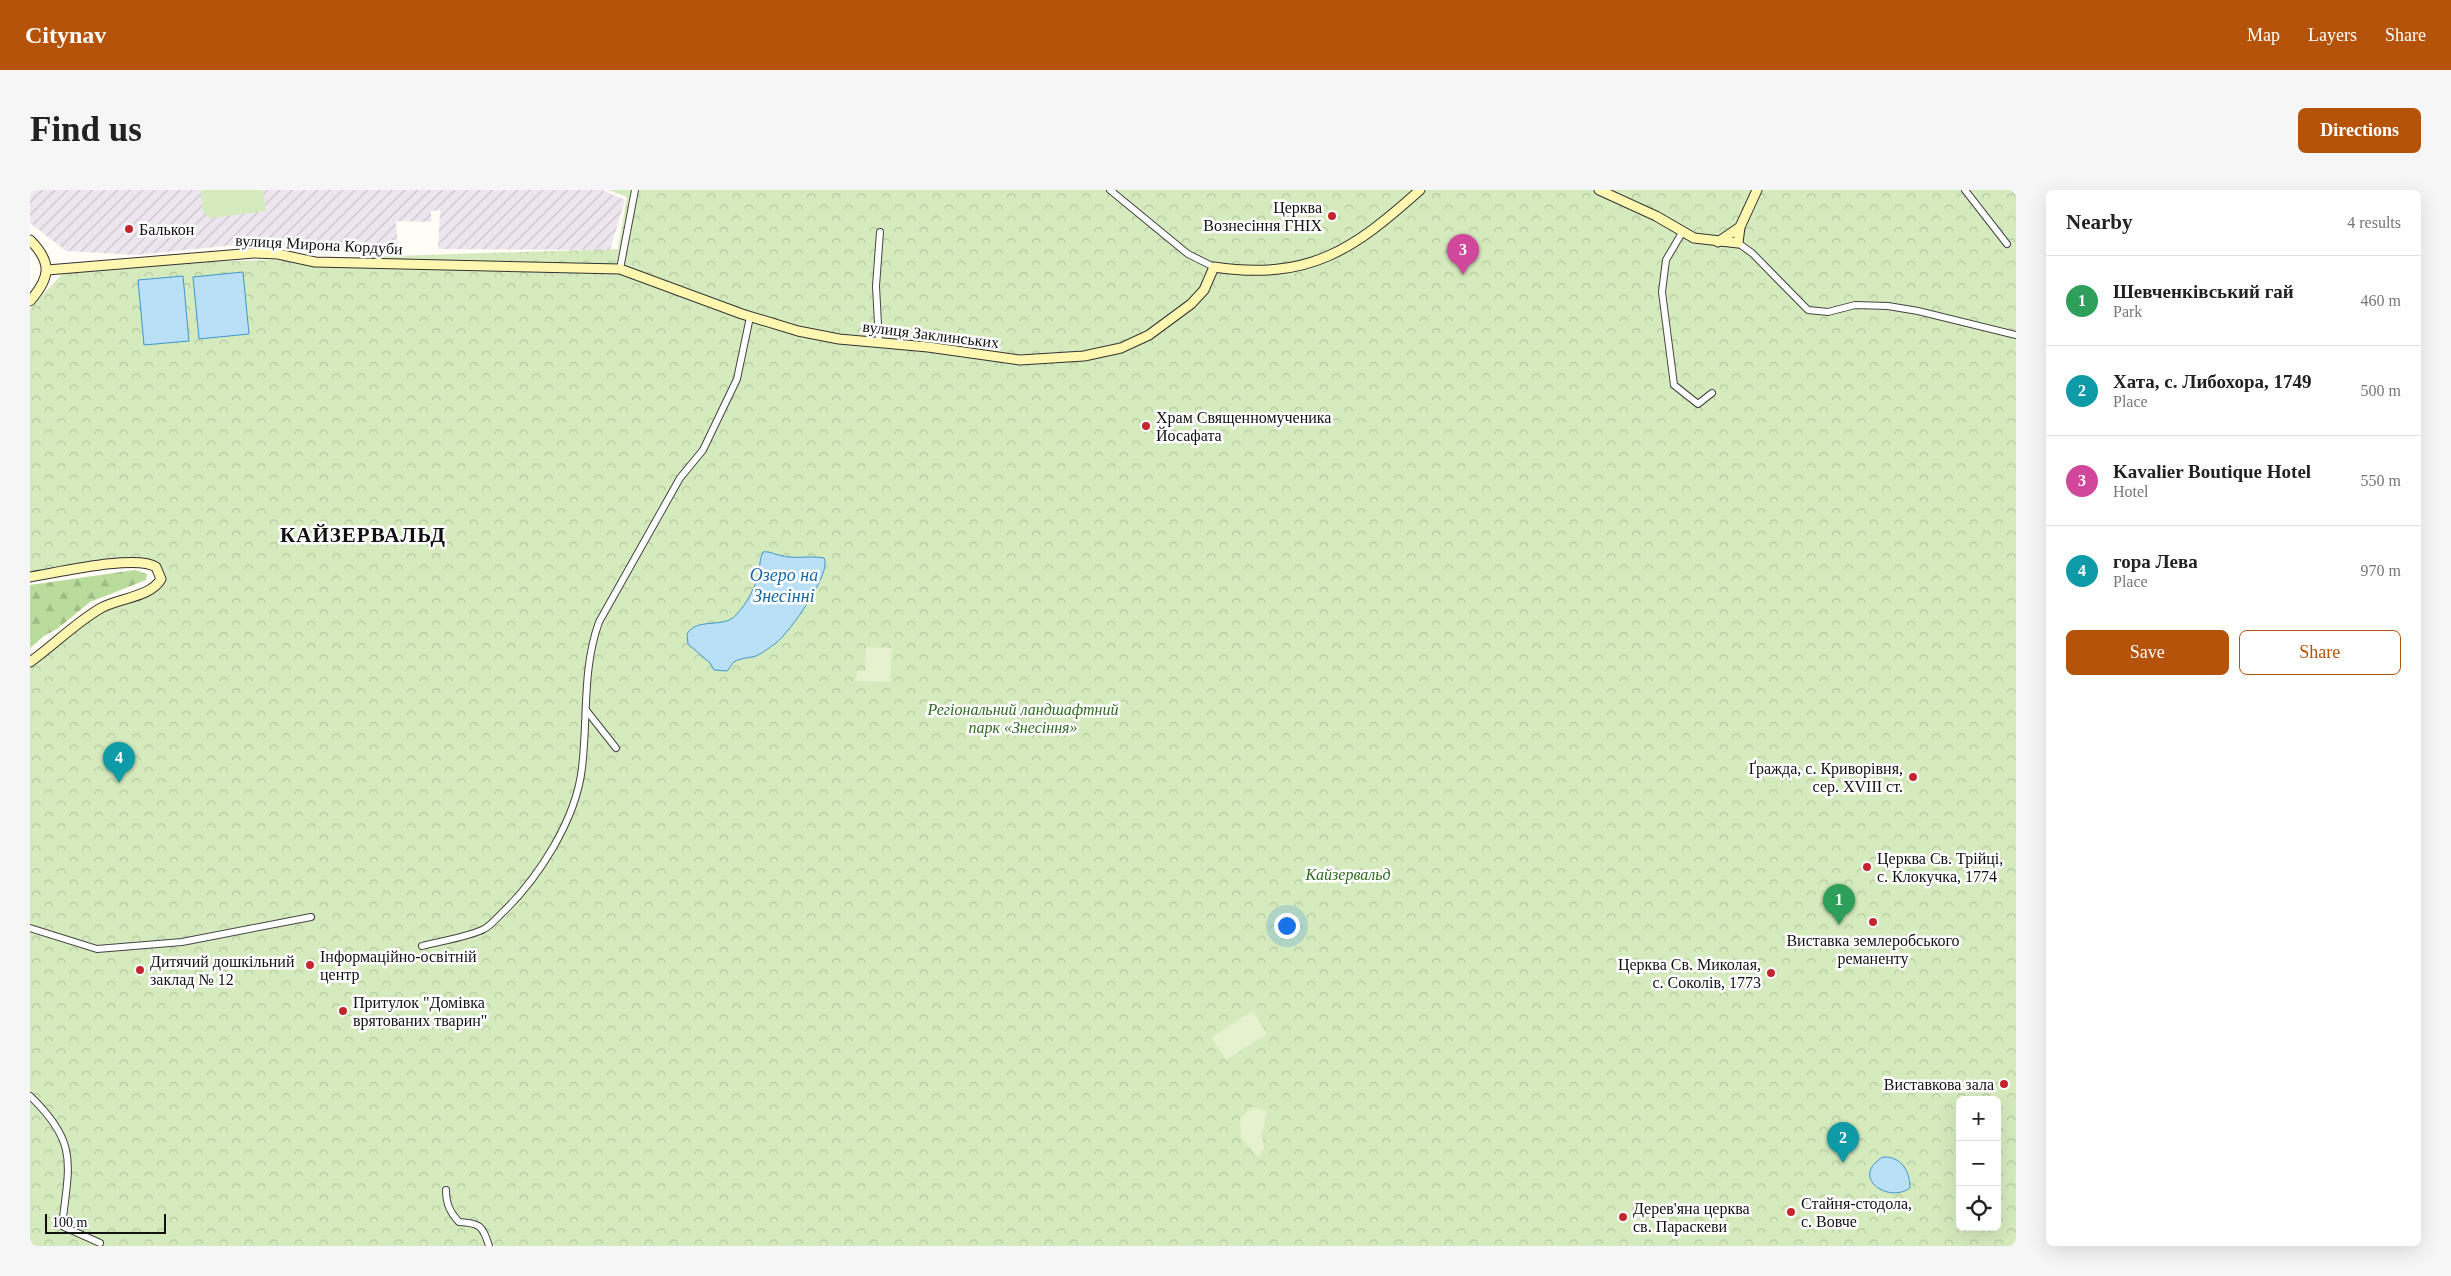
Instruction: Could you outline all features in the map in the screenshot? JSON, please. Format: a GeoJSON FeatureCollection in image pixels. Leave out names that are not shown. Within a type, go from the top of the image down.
{"type":"FeatureCollection","features":[{"type":"Feature","properties":{"kind":"street"},"geometry":{"type":"LineString","coordinates":[[620,269],[635,190]]}},
{"type":"Feature","properties":{"kind":"street"},"geometry":{"type":"LineString","coordinates":[[1110,190],[1188,254],[1214,267],[1233,270],[1286,268],[1322,260],[1349,247],[1372,231],[1420,190]]}},
{"type":"Feature","properties":{"kind":"street"},"geometry":{"type":"LineString","coordinates":[[1599,190],[1656,216],[1694,238],[1738,243],[1752,252],[1808,310],[1817,313],[1856,305],[1888,306],[1936,315],[2016,335]]}},
{"type":"Feature","properties":{"kind":"street"},"geometry":{"type":"LineString","coordinates":[[1738,243],[1740,227],[1757,190]]}},
{"type":"Feature","properties":{"kind":"street"},"geometry":{"type":"LineString","coordinates":[[1965,190],[2007,244]]}},
{"type":"Feature","properties":{"kind":"street"},"geometry":{"type":"LineString","coordinates":[[1718,242],[1740,227]]}},
{"type":"Feature","properties":{"kind":"street"},"geometry":{"type":"LineString","coordinates":[[879,343],[876,286],[880,232]]}},
{"type":"Feature","properties":{"kind":"street"},"geometry":{"type":"LineString","coordinates":[[1683,232],[1666,260],[1662,292],[1674,385],[1698,404],[1712,393]]}},
{"type":"Feature","properties":{"kind":"street"},"geometry":{"type":"LineString","coordinates":[[30,240],[45,259],[47,270],[45,282],[30,301]]}},
{"type":"Feature","properties":{"kind":"street","name":"вулиця Мирона Кордуби"},"geometry":{"type":"LineString","coordinates":[[47,270],[254,253],[278,254],[315,262],[620,269]]}},
{"type":"Feature","properties":{"kind":"street","name":"вулиця Заклинських"},"geometry":{"type":"LineString","coordinates":[[620,269],[750,317],[798,331],[1020,360],[1064,358],[1099,353],[1121,348],[1149,335],[1176,316],[1204,290],[1214,267]]}},
{"type":"Feature","properties":{"kind":"street"},"geometry":{"type":"LineString","coordinates":[[422,946],[484,930],[522,894],[552,850],[574,801],[582,769],[588,667],[592,642],[599,622],[680,478],[703,450],[736,380],[750,317]]}},
{"type":"Feature","properties":{"kind":"street"},"geometry":{"type":"LineString","coordinates":[[30,577],[122,563],[144,562],[156,567],[162,578],[158,585],[146,592],[101,608],[30,662]]}},
{"type":"Feature","properties":{"kind":"street"},"geometry":{"type":"LineString","coordinates":[[586,710],[616,748]]}},
{"type":"Feature","properties":{"kind":"street"},"geometry":{"type":"LineString","coordinates":[[30,928],[98,949],[182,942],[311,917]]}},
{"type":"Feature","properties":{"kind":"street"},"geometry":{"type":"LineString","coordinates":[[30,1096],[43,1109],[65,1140],[68,1154],[62,1226],[100,1243]]}},
{"type":"Feature","properties":{"kind":"street"},"geometry":{"type":"LineString","coordinates":[[446,1190],[447,1203],[451,1213],[458,1222],[473,1223],[484,1229],[489,1246]]}},
{"type":"Feature","properties":{"kind":"shaded area"},"geometry":{"type":"Polygon","coordinates":[[[30,190],[602,190],[625,200],[610,250],[438,249],[440,210],[431,211],[431,222],[396,221],[398,252],[304,250],[272,243],[254,243],[137,255],[66,251],[30,223],[30,190]]]}},
{"type":"Feature","properties":{"kind":"green space"},"geometry":{"type":"Polygon","coordinates":[[[201,190],[263,190],[266,211],[210,218],[203,212],[201,190]]]}},
{"type":"Feature","properties":{"kind":"green space","name":"Регіональний ландшафтний парк «Знесіння»"},"geometry":{"type":"Polygon","coordinates":[[[608,190],[2016,190],[2016,1246],[30,1246],[30,666],[100,613],[111,607],[154,593],[163,584],[164,576],[157,564],[30,575],[30,309],[63,273],[168,263],[618,249],[627,197],[608,190]]]}},
{"type":"Feature","properties":{"kind":"green space"},"geometry":{"type":"Polygon","coordinates":[[[135,570],[147,574],[146,580],[90,602],[30,648],[30,585],[135,570]]]}},
{"type":"Feature","properties":{"kind":"green space"},"geometry":{"type":"Polygon","coordinates":[[[866,647],[892,648],[890,682],[856,681],[857,671],[865,671],[866,647]]]}},
{"type":"Feature","properties":{"kind":"green space"},"geometry":{"type":"Polygon","coordinates":[[[1253,1011],[1267,1034],[1226,1060],[1211,1037],[1253,1011]]]}},
{"type":"Feature","properties":{"kind":"green space"},"geometry":{"type":"Polygon","coordinates":[[[1252,1107],[1267,1111],[1262,1134],[1264,1149],[1258,1157],[1241,1138],[1240,1119],[1252,1107]]]}},
{"type":"Feature","properties":{"kind":"water"},"geometry":{"type":"Polygon","coordinates":[[[243,272],[249,334],[199,339],[193,277],[243,272]]]}},
{"type":"Feature","properties":{"kind":"water"},"geometry":{"type":"Polygon","coordinates":[[[183,276],[189,341],[144,345],[138,280],[183,276]]]}},
{"type":"Feature","properties":{"kind":"water","name":"Озеро на Знесінні"},"geometry":{"type":"Polygon","coordinates":[[[763,552],[790,557],[824,558],[825,565],[822,576],[808,602],[776,643],[756,656],[734,662],[727,671],[714,670],[710,663],[688,644],[687,634],[697,626],[725,621],[736,615],[753,589],[758,577],[763,552]]]}},
{"type":"Feature","properties":{"kind":"water"},"geometry":{"type":"Polygon","coordinates":[[[1883,1157],[1895,1159],[1903,1166],[1910,1182],[1910,1188],[1892,1193],[1876,1186],[1871,1180],[1870,1173],[1873,1165],[1883,1157]]]}},
{"type":"Feature","properties":{"kind":"place","name":"Церква Вознесіння ГНІХ"},"geometry":{"type":"Point","coordinates":[1332,216]}},
{"type":"Feature","properties":{"kind":"place","name":"Балькон"},"geometry":{"type":"Point","coordinates":[129,229]}},
{"type":"Feature","properties":{"kind":"place","name":"Kavalier Boutique Hotel"},"geometry":{"type":"Point","coordinates":[1463,275]}},
{"type":"Feature","properties":{"kind":"place","name":"Храм Священномученика Йосафата"},"geometry":{"type":"Point","coordinates":[1146,426]}},
{"type":"Feature","properties":{"kind":"place","name":"Ґражда, с. Криворівня, сер. XVIII ст."},"geometry":{"type":"Point","coordinates":[1913,777]}},
{"type":"Feature","properties":{"kind":"place","name":"гора Лева"},"geometry":{"type":"Point","coordinates":[119,783]}},
{"type":"Feature","properties":{"kind":"place","name":"Церква Св. Трійці, с. Клокучка, 1774"},"geometry":{"type":"Point","coordinates":[1867,867]}},
{"type":"Feature","properties":{"kind":"place","name":"Виставка землеробського реманенту"},"geometry":{"type":"Point","coordinates":[1873,922]}},
{"type":"Feature","properties":{"kind":"place","name":"Шевченківський гай"},"geometry":{"type":"Point","coordinates":[1839,925]}},
{"type":"Feature","properties":{"kind":"place","name":"Інформаційно-освітній центр"},"geometry":{"type":"Point","coordinates":[310,965]}},
{"type":"Feature","properties":{"kind":"place","name":"Дитячий дошкільний заклад № 12"},"geometry":{"type":"Point","coordinates":[140,970]}},
{"type":"Feature","properties":{"kind":"place","name":"Церква Св. Миколая, с. Соколів, 1773"},"geometry":{"type":"Point","coordinates":[1771,973]}},
{"type":"Feature","properties":{"kind":"place","name":"Притулок \"Домівка врятованих тварин\""},"geometry":{"type":"Point","coordinates":[343,1011]}},
{"type":"Feature","properties":{"kind":"place","name":"Виставкова зала"},"geometry":{"type":"Point","coordinates":[2004,1084]}},
{"type":"Feature","properties":{"kind":"place","name":"Хата, с. Либохора, 1749"},"geometry":{"type":"Point","coordinates":[1843,1163]}},
{"type":"Feature","properties":{"kind":"place","name":"Стайня-стодола, с. Вовче"},"geometry":{"type":"Point","coordinates":[1791,1212]}},
{"type":"Feature","properties":{"kind":"place","name":"Дерев'яна церква св. Параскеви"},"geometry":{"type":"Point","coordinates":[1623,1217]}},
{"type":"Feature","properties":{"kind":"district","name":"КАЙЗЕРВАЛЬД"},"geometry":{"type":"Point","coordinates":[363,535]}},
{"type":"Feature","properties":{"kind":"park label","name":"Кайзервальд"},"geometry":{"type":"Point","coordinates":[1348,874]}}]}
